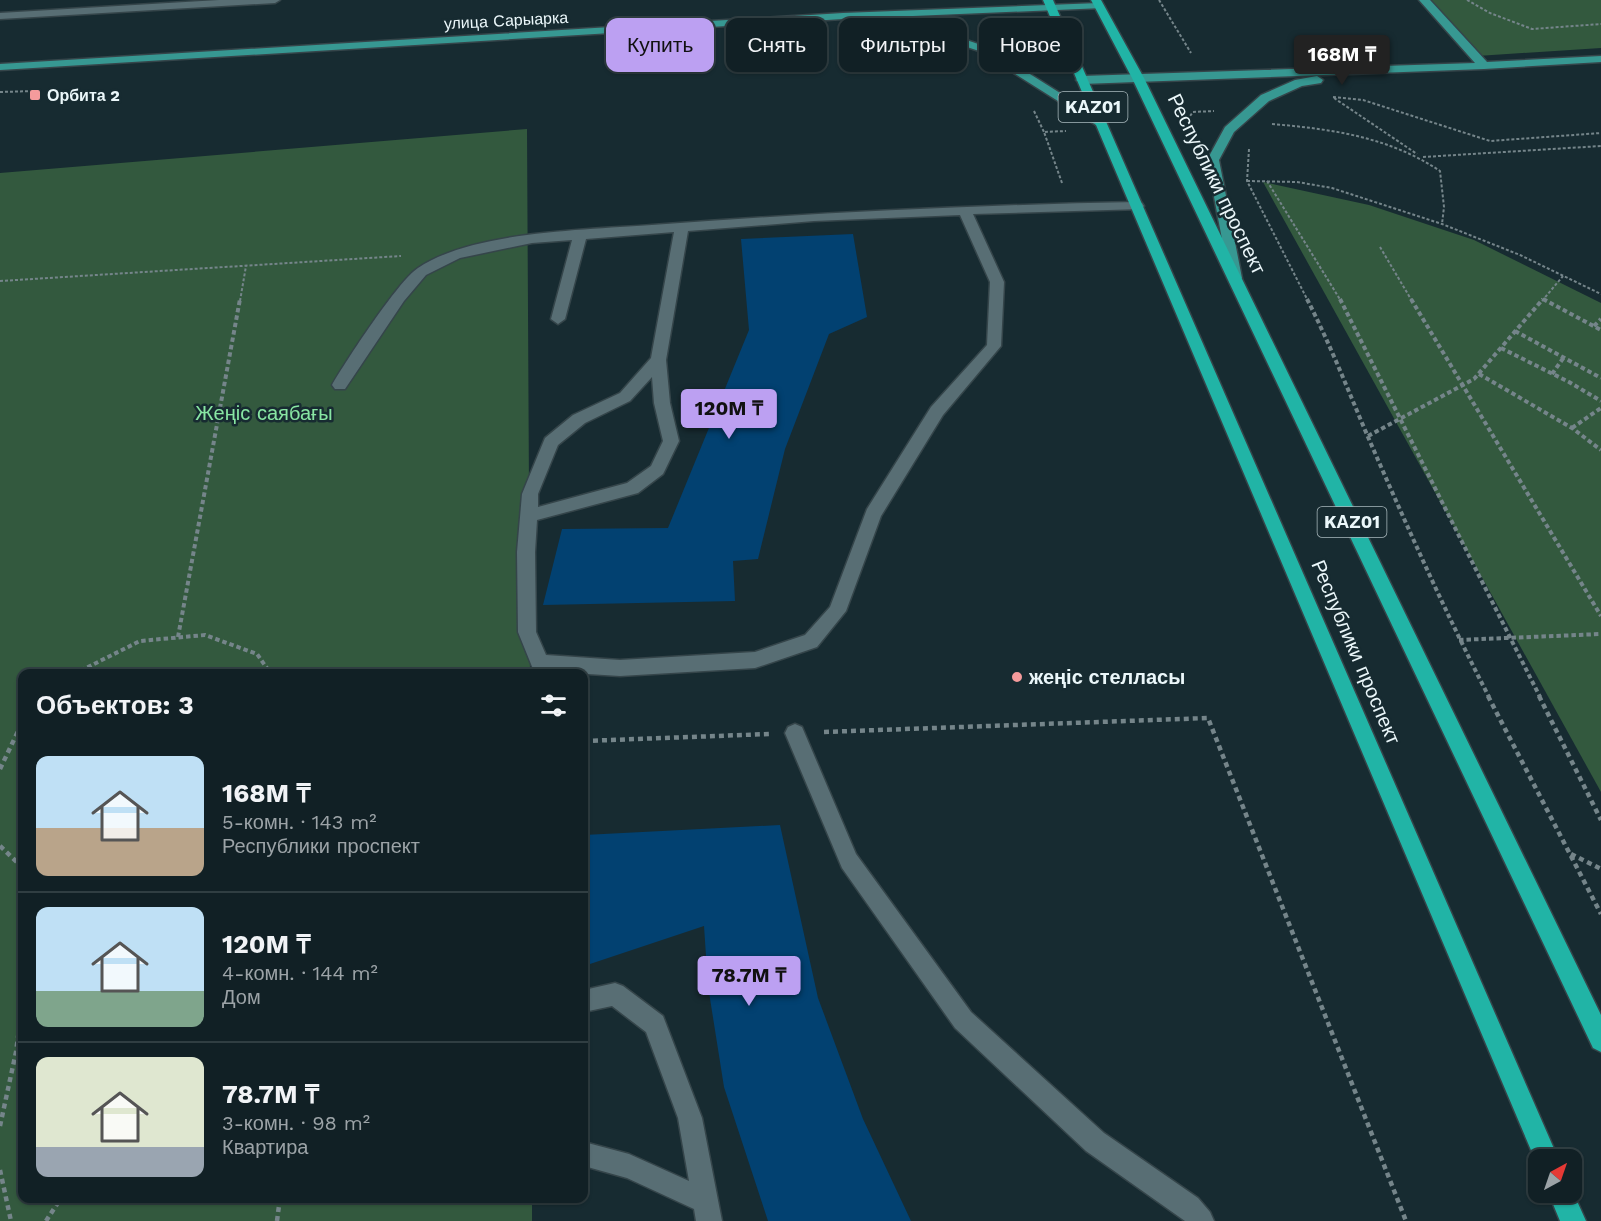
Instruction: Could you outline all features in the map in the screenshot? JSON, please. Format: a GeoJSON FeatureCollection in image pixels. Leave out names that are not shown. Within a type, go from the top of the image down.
{"type":"FeatureCollection","features":[{"type":"Feature","properties":{"kind":"highway","name":"Республики проспект"},"geometry":{"type":"LineString","coordinates":[[1049,3],[1541,1149]]}},
{"type":"Feature","properties":{"kind":"highway","name":"Республики проспект"},"geometry":{"type":"LineString","coordinates":[[1097,3],[1138,78],[1601,1040]]}},
{"type":"Feature","properties":{"kind":"highway"},"geometry":{"type":"LineString","coordinates":[[1565,1203],[1573,1221]]}},
{"type":"Feature","properties":{"kind":"main road"},"geometry":{"type":"LineString","coordinates":[[1424,0],[1484,66]]}},
{"type":"Feature","properties":{"kind":"main road"},"geometry":{"type":"LineString","coordinates":[[843,16],[880,3]]}},
{"type":"Feature","properties":{"kind":"main road","name":"улица Сарыарка"},"geometry":{"type":"LineString","coordinates":[[0,67],[1049,3],[1097,3]]}},
{"type":"Feature","properties":{"kind":"main road"},"geometry":{"type":"LineString","coordinates":[[843,16],[936,33],[983,49],[1100,122]]}},
{"type":"Feature","properties":{"kind":"main road"},"geometry":{"type":"LineString","coordinates":[[1082,80],[1445,68],[1601,59]]}},
{"type":"Feature","properties":{"kind":"main road"},"geometry":{"type":"LineString","coordinates":[[1235,280],[1213,160],[1229,130],[1265,98],[1308,81],[1445,68]]}},
{"type":"Feature","properties":{"kind":"street"},"geometry":{"type":"LineString","coordinates":[[0,16],[160,3],[275,0]]}},
{"type":"Feature","properties":{"kind":"street"},"geometry":{"type":"LineString","coordinates":[[340,385],[399,298],[421,272],[456,254],[532,239],[814,217],[964,210],[1137,206]]}},
{"type":"Feature","properties":{"kind":"street"},"geometry":{"type":"LineString","coordinates":[[658,360],[625,397],[579,419],[551,442],[530,494],[526,552],[528,632],[540,663],[620,668],[755,660],[811,641],[837,611],[873,514],[937,411],[994,346],[997,282],[964,210]]}},
{"type":"Feature","properties":{"kind":"street"},"geometry":{"type":"LineString","coordinates":[[528,516],[632,488],[657,470],[671,441],[662,403],[658,360],[682,228]]}},
{"type":"Feature","properties":{"kind":"street"},"geometry":{"type":"LineString","coordinates":[[558,319],[580,236]]}},
{"type":"Feature","properties":{"kind":"street"},"geometry":{"type":"LineString","coordinates":[[795,733],[849,861],[963,1020],[1095,1142],[1189,1207],[1201,1221]]}},
{"type":"Feature","properties":{"kind":"street"},"geometry":{"type":"LineString","coordinates":[[588,1000],[615,994],[655,1024],[690,1118],[707,1211]]}},
{"type":"Feature","properties":{"kind":"street"},"geometry":{"type":"LineString","coordinates":[[588,1155],[629,1166],[707,1211]]}},
{"type":"Feature","properties":{"kind":"path"},"geometry":{"type":"LineString","coordinates":[[1159,0],[1204,75]]}},
{"type":"Feature","properties":{"kind":"path"},"geometry":{"type":"LineString","coordinates":[[1467,0],[1490,13],[1532,29],[1601,24]]}},
{"type":"Feature","properties":{"kind":"path"},"geometry":{"type":"LineString","coordinates":[[1442,224],[1444,207],[1440,171],[1332,97],[1363,100],[1490,141],[1601,133]]}},
{"type":"Feature","properties":{"kind":"path"},"geometry":{"type":"LineString","coordinates":[[1245,117],[1263,123],[1314,127],[1346,133],[1422,157],[1601,146]]}},
{"type":"Feature","properties":{"kind":"path"},"geometry":{"type":"LineString","coordinates":[[1263,123],[1249,150],[1247,181],[1331,346],[1368,436],[1459,640],[1601,914]]}},
{"type":"Feature","properties":{"kind":"path"},"geometry":{"type":"LineString","coordinates":[[1247,181],[1297,182],[1332,188],[1442,224],[1520,255],[1601,294]]}},
{"type":"Feature","properties":{"kind":"path"},"geometry":{"type":"LineString","coordinates":[[1268,181],[1343,304],[1601,820]]}},
{"type":"Feature","properties":{"kind":"path"},"geometry":{"type":"LineString","coordinates":[[1380,247],[1601,616]]}},
{"type":"Feature","properties":{"kind":"path"},"geometry":{"type":"LineString","coordinates":[[0,281],[407,256]]}},
{"type":"Feature","properties":{"kind":"path"},"geometry":{"type":"LineString","coordinates":[[178,638],[246,266]]}},
{"type":"Feature","properties":{"kind":"path"},"geometry":{"type":"LineString","coordinates":[[1368,436],[1479,374],[1563,276]]}},
{"type":"Feature","properties":{"kind":"path"},"geometry":{"type":"LineString","coordinates":[[1543,299],[1601,330]]}},
{"type":"Feature","properties":{"kind":"path"},"geometry":{"type":"LineString","coordinates":[[1594,326],[1601,319]]}},
{"type":"Feature","properties":{"kind":"path"},"geometry":{"type":"LineString","coordinates":[[1515,331],[1601,378]]}},
{"type":"Feature","properties":{"kind":"path"},"geometry":{"type":"LineString","coordinates":[[1501,348],[1601,401]]}},
{"type":"Feature","properties":{"kind":"path"},"geometry":{"type":"LineString","coordinates":[[1552,374],[1564,357]]}},
{"type":"Feature","properties":{"kind":"path"},"geometry":{"type":"LineString","coordinates":[[1479,374],[1572,428],[1601,450]]}},
{"type":"Feature","properties":{"kind":"path"},"geometry":{"type":"LineString","coordinates":[[1572,428],[1601,408]]}},
{"type":"Feature","properties":{"kind":"path"},"geometry":{"type":"LineString","coordinates":[[1459,640],[1601,634]]}},
{"type":"Feature","properties":{"kind":"path"},"geometry":{"type":"LineString","coordinates":[[84,669],[140,641],[205,635],[256,654],[267,669]]}},
{"type":"Feature","properties":{"kind":"path"},"geometry":{"type":"LineString","coordinates":[[588,741],[1209,718],[1406,1221]]}},
{"type":"Feature","properties":{"kind":"path"},"geometry":{"type":"LineString","coordinates":[[0,767],[18,731]]}},
{"type":"Feature","properties":{"kind":"path"},"geometry":{"type":"LineString","coordinates":[[0,846],[18,863]]}},
{"type":"Feature","properties":{"kind":"path"},"geometry":{"type":"LineString","coordinates":[[1570,854],[1601,869]]}},
{"type":"Feature","properties":{"kind":"path"},"geometry":{"type":"LineString","coordinates":[[0,1126],[18,1037]]}},
{"type":"Feature","properties":{"kind":"path"},"geometry":{"type":"LineString","coordinates":[[0,1170],[10,1221]]}},
{"type":"Feature","properties":{"kind":"path"},"geometry":{"type":"LineString","coordinates":[[46,1221],[58,1203]]}},
{"type":"Feature","properties":{"kind":"path"},"geometry":{"type":"LineString","coordinates":[[278,1221],[280,1203]]}},
{"type":"Feature","properties":{"kind":"green space"},"geometry":{"type":"Polygon","coordinates":[[[1431,0],[1601,0],[1601,48],[1477,56],[1431,0]]]}},
{"type":"Feature","properties":{"kind":"green space","name":"Жеңіс саябағы"},"geometry":{"type":"Polygon","coordinates":[[[527,129],[530,669],[18,669],[18,1203],[532,1203],[532,1221],[0,1221],[0,173],[527,129]]]}},
{"type":"Feature","properties":{"kind":"green space"},"geometry":{"type":"Polygon","coordinates":[[[1263,182],[1369,205],[1474,240],[1601,303],[1601,792],[1263,182]]]}},
{"type":"Feature","properties":{"kind":"building"},"geometry":{"type":"Polygon","coordinates":[[[853,234],[867,317],[829,334],[785,449],[758,559],[733,561],[735,601],[543,605],[562,529],[668,528],[749,330],[741,239],[853,234]]]}},
{"type":"Feature","properties":{"kind":"building"},"geometry":{"type":"Polygon","coordinates":[[[780,825],[818,998],[863,1119],[911,1221],[768,1221],[724,1087],[708,986],[704,926],[588,965],[588,835],[780,825]]]}},
{"type":"Feature","properties":{"kind":"place","name":"Орбита 2"},"geometry":{"type":"Point","coordinates":[35,95]}},
{"type":"Feature","properties":{"kind":"place","name":"жеңіс стелласы"},"geometry":{"type":"Point","coordinates":[1017,677]}}]}
